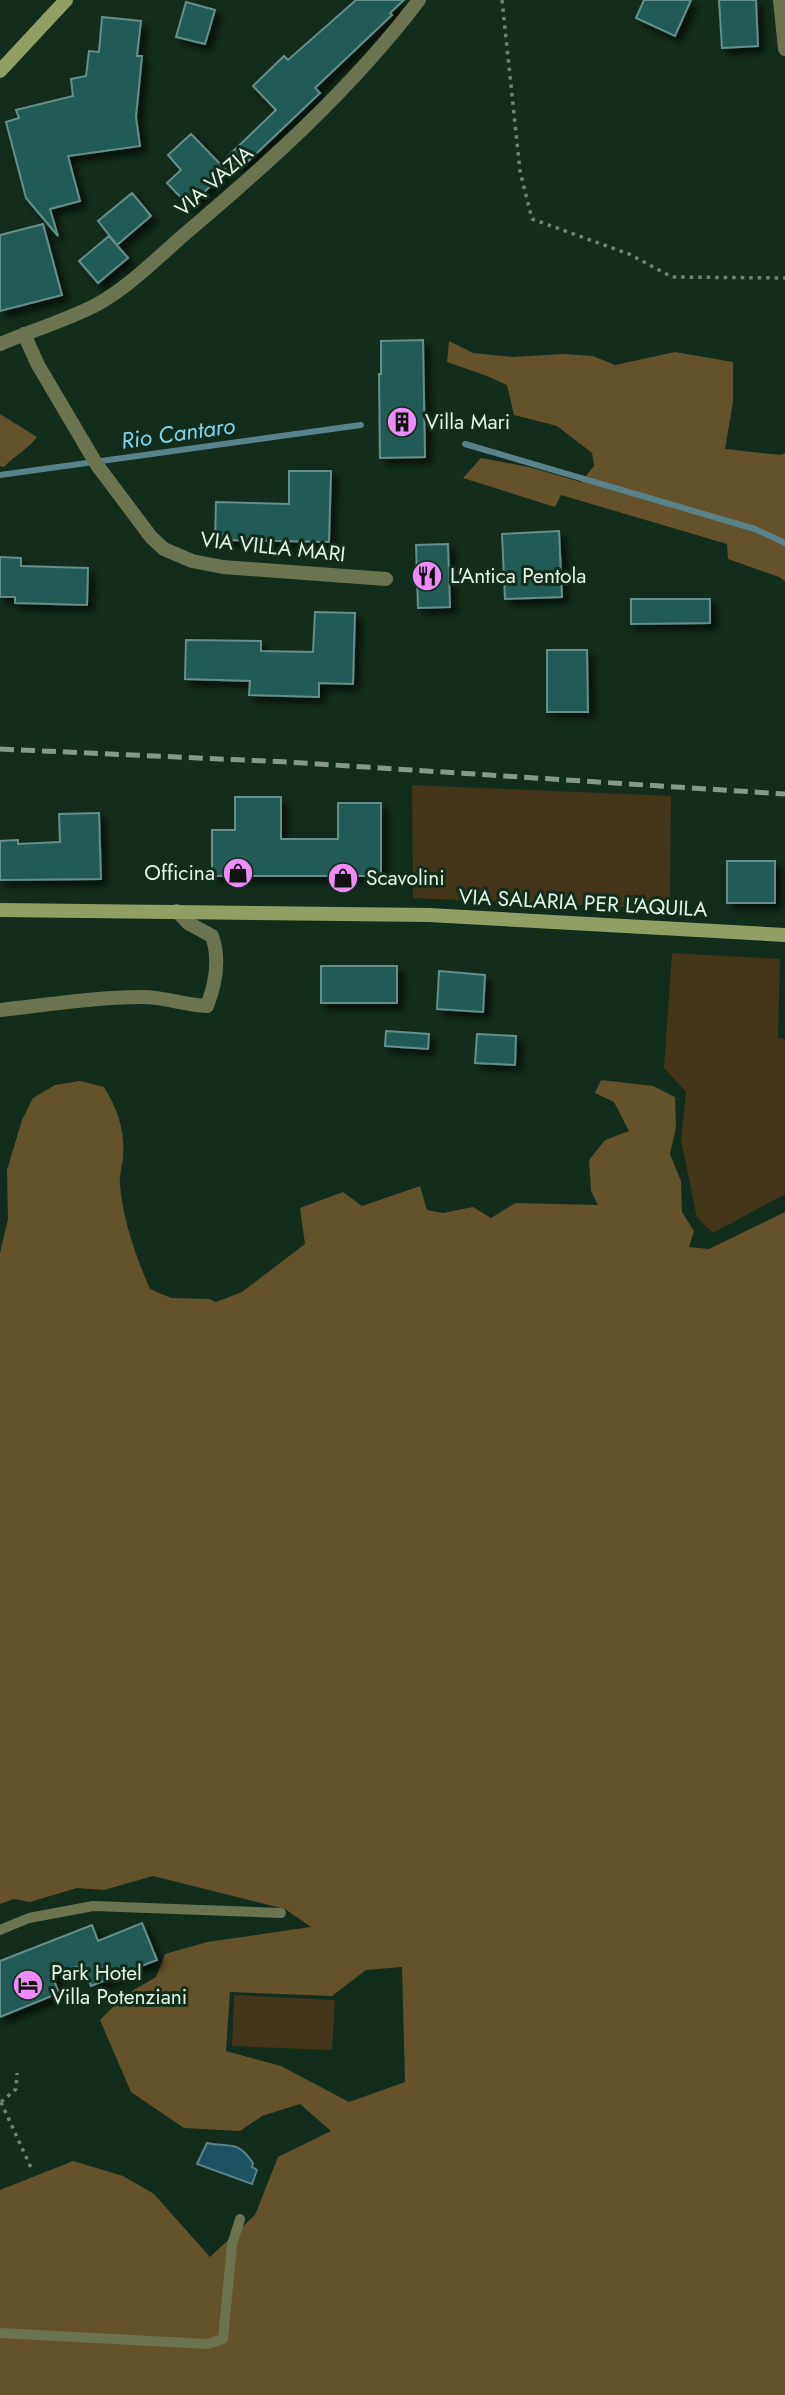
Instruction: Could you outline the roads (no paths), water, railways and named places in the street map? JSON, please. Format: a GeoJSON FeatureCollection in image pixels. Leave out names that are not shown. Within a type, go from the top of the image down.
{"type":"FeatureCollection","features":[{"type":"Feature","properties":{"kind":"main road"},"geometry":{"type":"LineString","coordinates":[[0,71],[65,0]]}},
{"type":"Feature","properties":{"kind":"main road","name":"VIA SALARIA PER L'AQUILA"},"geometry":{"type":"LineString","coordinates":[[0,910],[429,915],[785,935]]}},
{"type":"Feature","properties":{"kind":"street","name":"VIA VAZIA"},"geometry":{"type":"LineString","coordinates":[[0,344],[94,306],[123,287],[245,183],[327,106],[397,30],[419,0]]}},
{"type":"Feature","properties":{"kind":"street"},"geometry":{"type":"LineString","coordinates":[[780,0],[785,49]]}},
{"type":"Feature","properties":{"kind":"street","name":"VIA VILLA MARI"},"geometry":{"type":"LineString","coordinates":[[24,334],[38,365],[97,465],[151,537],[164,549],[192,561],[223,567],[386,579]]}},
{"type":"Feature","properties":{"kind":"street"},"geometry":{"type":"LineString","coordinates":[[0,1010],[109,998],[173,999],[190,1005],[206,1006],[214,989],[216,946],[212,936],[188,923],[177,911]]}},
{"type":"Feature","properties":{"kind":"lane"},"geometry":{"type":"LineString","coordinates":[[0,1930],[29,1918],[93,1906],[281,1913]]}},
{"type":"Feature","properties":{"kind":"lane"},"geometry":{"type":"LineString","coordinates":[[0,2333],[207,2344],[223,2339],[232,2245],[240,2219]]}},
{"type":"Feature","properties":{"kind":"water"},"geometry":{"type":"Polygon","coordinates":[[[207,2143],[233,2146],[242,2150],[253,2163],[252,2167],[257,2170],[252,2184],[197,2164],[207,2143]]]}},
{"type":"Feature","properties":{"kind":"waterway","name":"Rio Cantaro"},"geometry":{"type":"LineString","coordinates":[[0,475],[361,425]]}},
{"type":"Feature","properties":{"kind":"waterway","name":"Rio Cantaro"},"geometry":{"type":"LineString","coordinates":[[465,444],[755,529],[785,543]]}},
{"type":"Feature","properties":{"kind":"railway"},"geometry":{"type":"LineString","coordinates":[[0,749],[287,762],[785,794]]}},
{"type":"Feature","properties":{"kind":"place","name":"Villa Mari"},"geometry":{"type":"Point","coordinates":[402,422]}},
{"type":"Feature","properties":{"kind":"place","name":"L'Antica Pentola"},"geometry":{"type":"Point","coordinates":[427,576]}},
{"type":"Feature","properties":{"kind":"place","name":"Officina"},"geometry":{"type":"Point","coordinates":[238,873]}},
{"type":"Feature","properties":{"kind":"place","name":"Scavolini"},"geometry":{"type":"Point","coordinates":[343,878]}},
{"type":"Feature","properties":{"kind":"place","name":"Park Hotel Villa Potenziani"},"geometry":{"type":"Point","coordinates":[28,1985]}}]}
